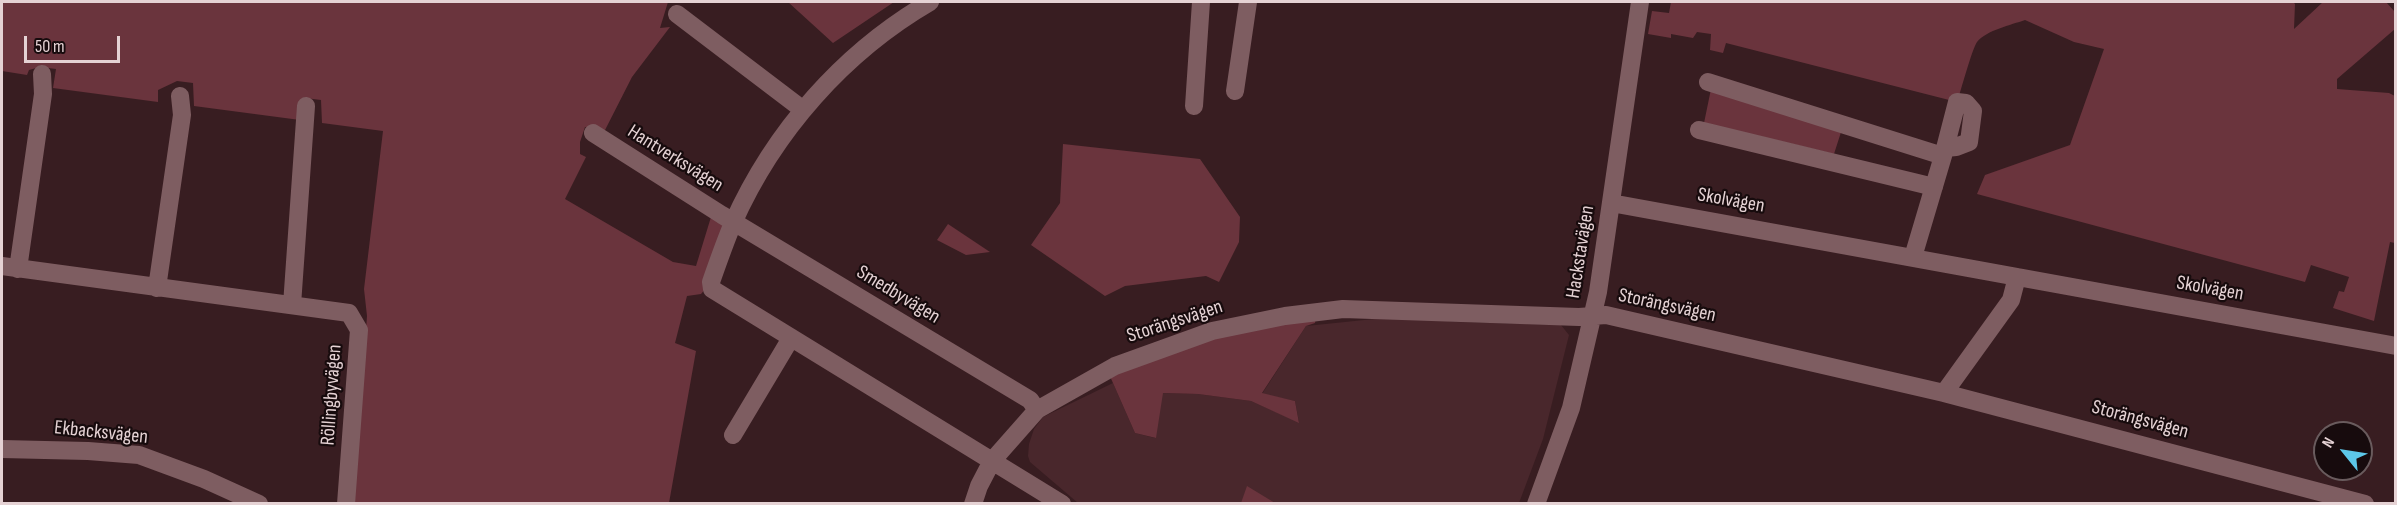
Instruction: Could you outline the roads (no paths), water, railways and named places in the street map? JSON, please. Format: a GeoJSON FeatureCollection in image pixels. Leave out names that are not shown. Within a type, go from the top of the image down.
{"type":"FeatureCollection","features":[{"type":"Feature","properties":{"kind":"street","name":"Hantverksvägen"},"geometry":{"type":"LineString","coordinates":[[791,338],[712,289],[711,282],[734,222],[757,178],[802,109],[860,51],[904,17],[930,2]]}},
{"type":"Feature","properties":{"kind":"street"},"geometry":{"type":"LineString","coordinates":[[1194,106],[1201,2]]}},
{"type":"Feature","properties":{"kind":"street"},"geometry":{"type":"LineString","coordinates":[[1235,91],[1248,2]]}},
{"type":"Feature","properties":{"kind":"street","name":"Hackstavägen"},"geometry":{"type":"LineString","coordinates":[[1536,504],[1571,408],[1593,317],[1611,203],[1633,3]]}},
{"type":"Feature","properties":{"kind":"street"},"geometry":{"type":"LineString","coordinates":[[677,14],[802,109]]}},
{"type":"Feature","properties":{"kind":"street","name":"Röllingbyvägen"},"geometry":{"type":"LineString","coordinates":[[42,74],[43,94],[10,267],[349,313],[359,330],[346,504]]}},
{"type":"Feature","properties":{"kind":"street"},"geometry":{"type":"LineString","coordinates":[[1708,82],[1945,152],[1913,257]]}},
{"type":"Feature","properties":{"kind":"street"},"geometry":{"type":"LineString","coordinates":[[158,288],[182,115],[180,96]]}},
{"type":"Feature","properties":{"kind":"street"},"geometry":{"type":"LineString","coordinates":[[292,305],[306,106]]}},
{"type":"Feature","properties":{"kind":"street"},"geometry":{"type":"LineString","coordinates":[[1699,130],[1934,187]]}},
{"type":"Feature","properties":{"kind":"street","name":"Hantverksvägen"},"geometry":{"type":"LineString","coordinates":[[593,133],[734,222]]}},
{"type":"Feature","properties":{"kind":"street","name":"Skolvägen"},"geometry":{"type":"LineString","coordinates":[[1611,203],[2396,346]]}},
{"type":"Feature","properties":{"kind":"street","name":"Smedbyvägen"},"geometry":{"type":"LineString","coordinates":[[734,222],[1029,400],[1037,410]]}},
{"type":"Feature","properties":{"kind":"street"},"geometry":{"type":"LineString","coordinates":[[1944,393],[2011,300],[2016,277]]}},
{"type":"Feature","properties":{"kind":"street","name":"Storängsvägen"},"geometry":{"type":"LineString","coordinates":[[973,504],[992,461],[1037,410],[1115,366],[1212,332],[1285,316],[1343,309],[1593,317],[1606,315],[1944,393],[2365,504]]}},
{"type":"Feature","properties":{"kind":"street"},"geometry":{"type":"LineString","coordinates":[[732,435],[791,338],[1062,504]]}},
{"type":"Feature","properties":{"kind":"street","name":"Ekbacksvägen"},"geometry":{"type":"LineString","coordinates":[[2,449],[139,455],[204,479],[259,504]]}},
{"type":"Feature","properties":{"kind":"street"},"geometry":{"type":"LineString","coordinates":[[2294,504],[2303,487]]}}]}
